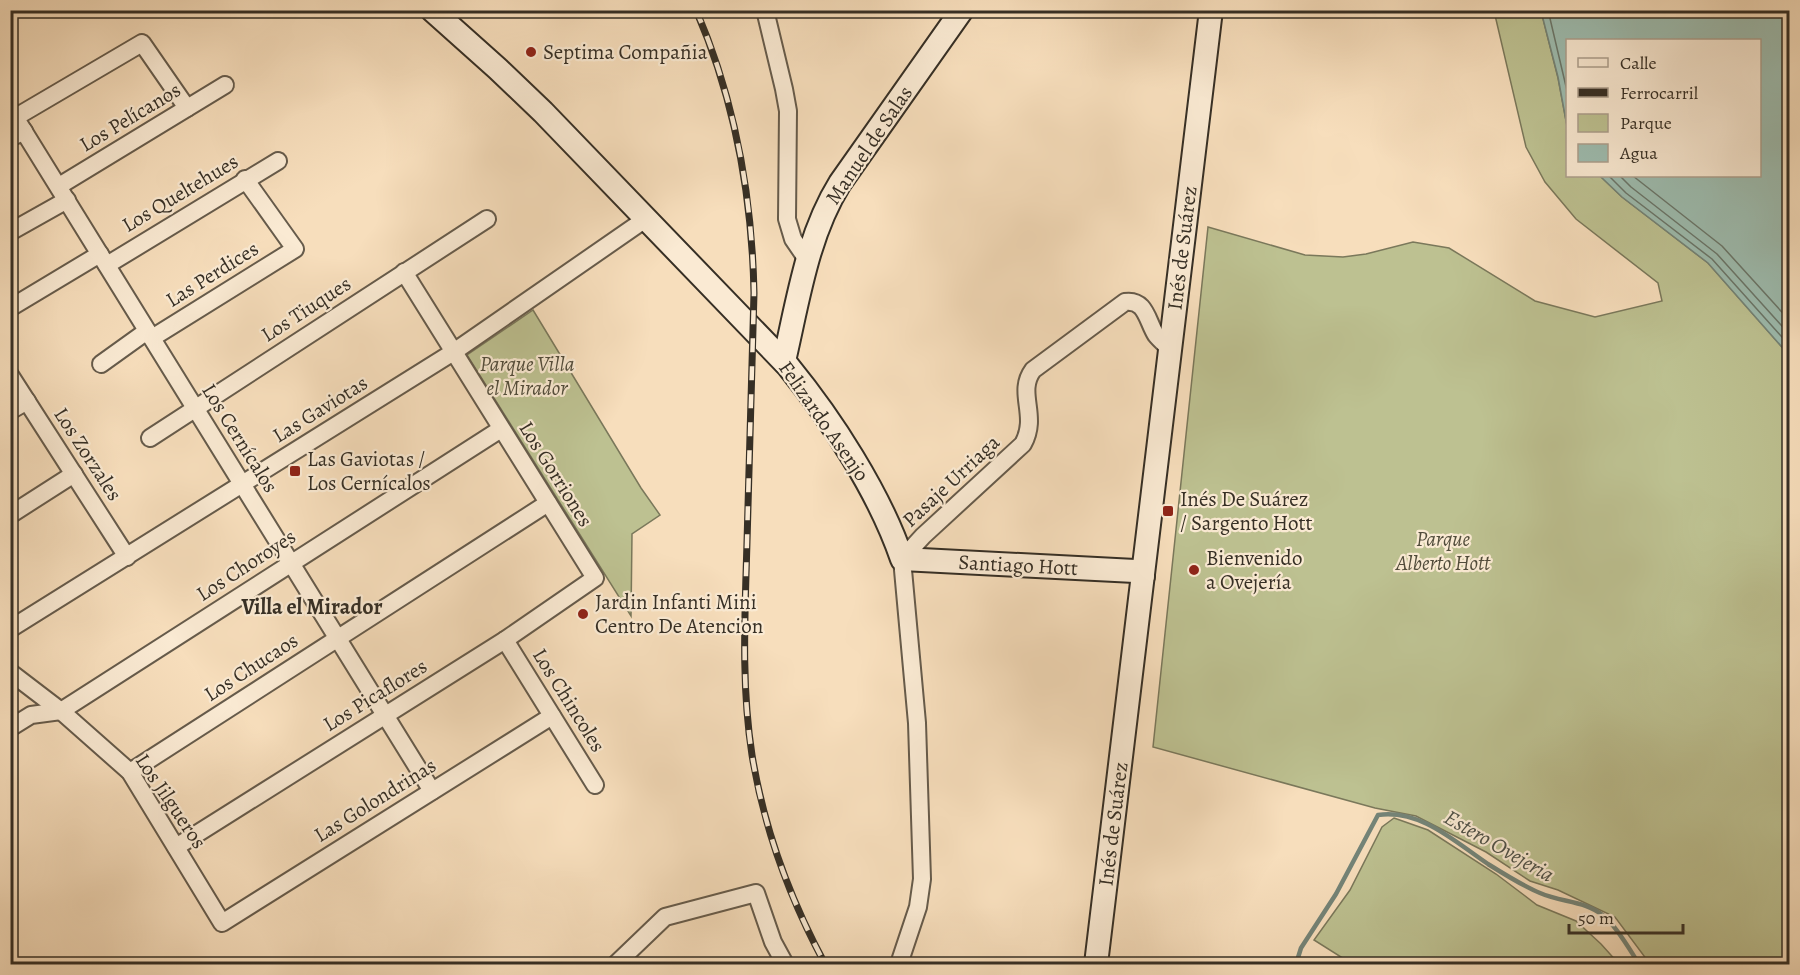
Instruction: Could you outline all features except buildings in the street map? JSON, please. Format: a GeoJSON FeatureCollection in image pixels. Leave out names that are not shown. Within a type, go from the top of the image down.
{"type":"FeatureCollection","features":[{"type":"Feature","properties":{"kind":"street","name":"Felizardo Asenjo"},"geometry":{"type":"LineString","coordinates":[[432,10],[521,90],[784,361],[819,407],[871,488],[902,559],[917,723],[921,879],[918,907],[899,964]]}},
{"type":"Feature","properties":{"kind":"street"},"geometry":{"type":"LineString","coordinates":[[765,10],[788,111],[787,219],[793,239],[808,261]]}},
{"type":"Feature","properties":{"kind":"street","name":"Manuel de Salas"},"geometry":{"type":"LineString","coordinates":[[784,361],[819,222],[833,194],[962,10]]}},
{"type":"Feature","properties":{"kind":"street","name":"Inés de Suárez"},"geometry":{"type":"LineString","coordinates":[[1096,964],[1130,684],[1128,630],[1139,573],[1140,529],[1154,485],[1211,10]]}},
{"type":"Feature","properties":{"kind":"street"},"geometry":{"type":"LineString","coordinates":[[15,124],[142,43],[187,108]]}},
{"type":"Feature","properties":{"kind":"street","name":"Los Pelícanos"},"geometry":{"type":"LineString","coordinates":[[10,232],[187,108],[225,85]]}},
{"type":"Feature","properties":{"kind":"street","name":"Los Cernícalos"},"geometry":{"type":"LineString","coordinates":[[15,124],[63,193],[432,791]]}},
{"type":"Feature","properties":{"kind":"street","name":"Los Queltehues"},"geometry":{"type":"LineString","coordinates":[[10,308],[278,161]]}},
{"type":"Feature","properties":{"kind":"street","name":"Las Perdices"},"geometry":{"type":"LineString","coordinates":[[101,364],[295,249],[245,179]]}},
{"type":"Feature","properties":{"kind":"street","name":"Las Gaviotas"},"geometry":{"type":"LineString","coordinates":[[10,629],[455,351],[647,218]]}},
{"type":"Feature","properties":{"kind":"street","name":"Los Tiuques"},"geometry":{"type":"LineString","coordinates":[[150,438],[487,219]]}},
{"type":"Feature","properties":{"kind":"street","name":"Los Gorriones"},"geometry":{"type":"LineString","coordinates":[[404,272],[595,578]]}},
{"type":"Feature","properties":{"kind":"street","name":"Pasaje Urriaga"},"geometry":{"type":"LineString","coordinates":[[902,559],[923,536],[1023,444],[1031,423],[1026,384],[1033,370],[1125,302],[1135,302],[1142,307],[1158,338],[1170,349]]}},
{"type":"Feature","properties":{"kind":"street","name":"Los Zorzales"},"geometry":{"type":"LineString","coordinates":[[10,375],[127,557]]}},
{"type":"Feature","properties":{"kind":"street"},"geometry":{"type":"LineString","coordinates":[[10,411],[27,401]]}},
{"type":"Feature","properties":{"kind":"street","name":"Los Choroyes"},"geometry":{"type":"LineString","coordinates":[[10,728],[31,715],[61,711],[501,429]]}},
{"type":"Feature","properties":{"kind":"street"},"geometry":{"type":"LineString","coordinates":[[10,515],[75,474]]}},
{"type":"Feature","properties":{"kind":"street","name":"Los Chucaos"},"geometry":{"type":"LineString","coordinates":[[130,772],[548,503]]}},
{"type":"Feature","properties":{"kind":"street","name":"Santiago Hott"},"geometry":{"type":"LineString","coordinates":[[902,559],[1139,573]]}},
{"type":"Feature","properties":{"kind":"street","name":"Los Picaflores"},"geometry":{"type":"LineString","coordinates":[[176,847],[505,640],[595,578]]}},
{"type":"Feature","properties":{"kind":"street","name":"Los Chincoles"},"geometry":{"type":"LineString","coordinates":[[505,640],[595,785]]}},
{"type":"Feature","properties":{"kind":"street","name":"Los Jilgueros"},"geometry":{"type":"LineString","coordinates":[[10,672],[61,711],[130,772],[222,923]]}},
{"type":"Feature","properties":{"kind":"street","name":"Las Golondrinas"},"geometry":{"type":"LineString","coordinates":[[222,923],[552,716]]}},
{"type":"Feature","properties":{"kind":"street"},"geometry":{"type":"LineString","coordinates":[[616,964],[665,917],[756,893],[773,942],[785,964]]}},
{"type":"Feature","properties":{"kind":"green space","name":"Parque Alberto Hott"},"geometry":{"type":"Polygon","coordinates":[[[1494,11],[1541,11],[1566,121],[1566,177],[1601,177],[1622,197],[1708,263],[1789,355],[1789,964],[1650,964],[1615,917],[1558,890],[1530,881],[1486,852],[1416,816],[1375,808],[1153,747],[1208,227],[1305,255],[1343,257],[1366,254],[1413,242],[1449,248],[1535,301],[1595,317],[1662,301],[1658,283],[1576,219],[1545,182],[1526,147],[1494,11]]]}},
{"type":"Feature","properties":{"kind":"green space","name":"Parque Villa el Mirador"},"geometry":{"type":"Polygon","coordinates":[[[533,310],[641,488],[660,515],[632,534],[631,616],[467,355],[533,310]]]}},
{"type":"Feature","properties":{"kind":"green space"},"geometry":{"type":"Polygon","coordinates":[[[1394,818],[1428,830],[1496,874],[1537,905],[1576,921],[1619,964],[1352,964],[1314,940],[1350,890],[1382,827],[1394,818]]]}},
{"type":"Feature","properties":{"kind":"water"},"geometry":{"type":"Polygon","coordinates":[[[1541,11],[1789,11],[1789,355],[1708,263],[1622,197],[1601,177],[1761,177],[1761,39],[1566,39],[1566,121],[1558,77],[1541,11]]]}},
{"type":"Feature","properties":{"kind":"waterway","name":"Estero Ovejeria"},"geometry":{"type":"LineString","coordinates":[[1296,964],[1301,948],[1336,894],[1378,815],[1394,814],[1409,817],[1437,829],[1488,864],[1534,890],[1581,904],[1596,911],[1614,926],[1639,964]]}},
{"type":"Feature","properties":{"kind":"railway"},"geometry":{"type":"LineString","coordinates":[[696,10],[710,44],[731,113],[745,184],[753,256],[754,293],[745,596],[746,702],[752,755],[757,783],[780,863],[825,964]]}},
{"type":"Feature","properties":{"kind":"place","name":"Septima Compañia"},"geometry":{"type":"Point","coordinates":[531,52]}},
{"type":"Feature","properties":{"kind":"place","name":"Las Gaviotas / Los Cernícalos"},"geometry":{"type":"Point","coordinates":[295,471]}},
{"type":"Feature","properties":{"kind":"place","name":"Inés De Suárez / Sargento Hott"},"geometry":{"type":"Point","coordinates":[1168,511]}},
{"type":"Feature","properties":{"kind":"place","name":"Bienvenido a Ovejería"},"geometry":{"type":"Point","coordinates":[1194,570]}},
{"type":"Feature","properties":{"kind":"place","name":"Jardin Infanti Mini Centro De Atencion"},"geometry":{"type":"Point","coordinates":[583,614]}},
{"type":"Feature","properties":{"kind":"district","name":"Villa el Mirador"},"geometry":{"type":"Point","coordinates":[312,607]}}]}
